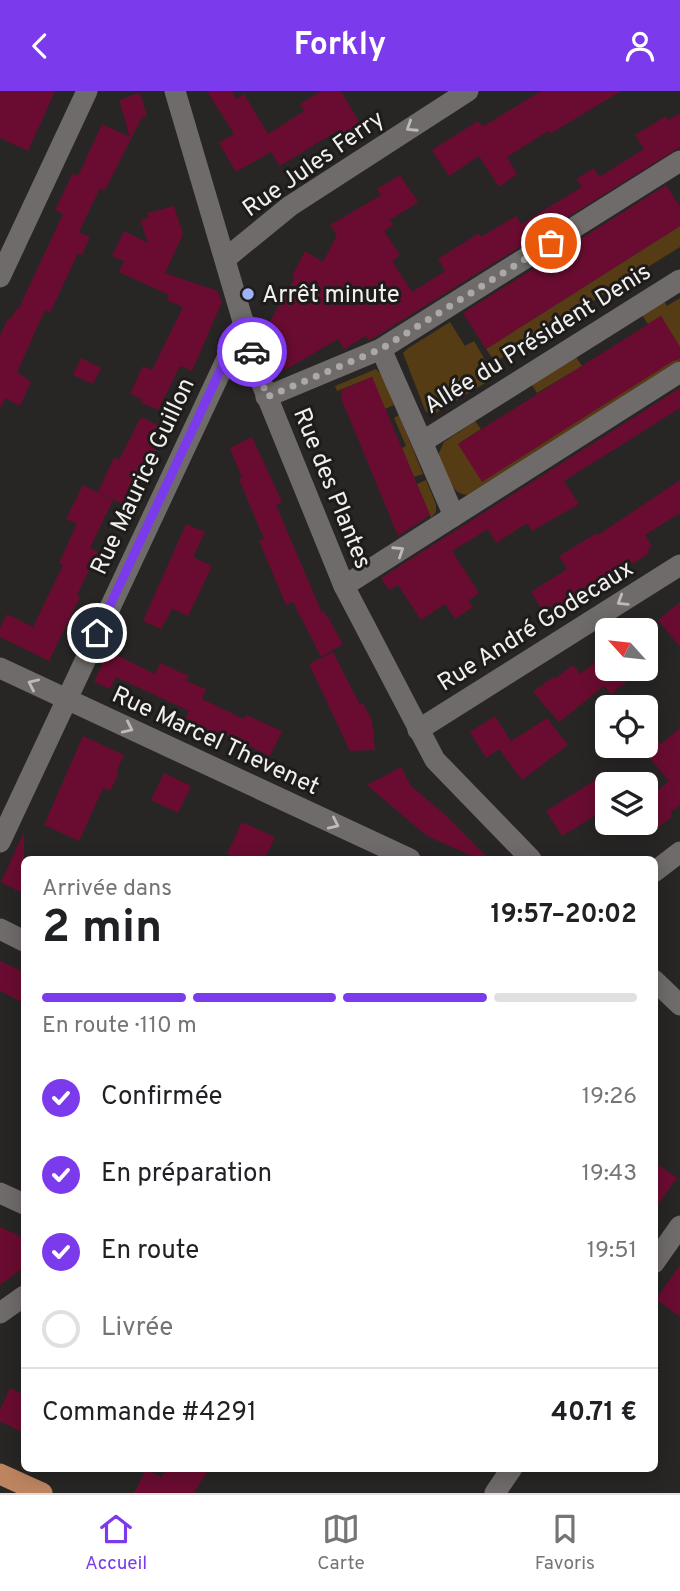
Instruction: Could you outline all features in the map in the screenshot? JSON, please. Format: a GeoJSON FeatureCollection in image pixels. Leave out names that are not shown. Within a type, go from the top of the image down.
{"type":"FeatureCollection","features":[{"type":"Feature","properties":{"kind":"main road"},"geometry":{"type":"LineString","coordinates":[[0,1474],[41,1493]]}},
{"type":"Feature","properties":{"kind":"street"},"geometry":{"type":"LineString","coordinates":[[0,277],[87,91]]}},
{"type":"Feature","properties":{"kind":"street","name":"Rue des Plantes"},"geometry":{"type":"LineString","coordinates":[[174,91],[267,397],[344,586],[418,730],[440,766],[528,856]]}},
{"type":"Feature","properties":{"kind":"street","name":"Rue Jules Ferry"},"geometry":{"type":"LineString","coordinates":[[225,259],[290,206],[468,91]]}},
{"type":"Feature","properties":{"kind":"street"},"geometry":{"type":"LineString","coordinates":[[267,397],[381,349],[680,161]]}},
{"type":"Feature","properties":{"kind":"street","name":"Allée du Président Denis"},"geometry":{"type":"LineString","coordinates":[[422,442],[680,280]]}},
{"type":"Feature","properties":{"kind":"street","name":"Rue Maurice Guillon"},"geometry":{"type":"LineString","coordinates":[[0,842],[243,322]]}},
{"type":"Feature","properties":{"kind":"street","name":"Allée du Président Denis"},"geometry":{"type":"LineString","coordinates":[[381,349],[454,516]]}},
{"type":"Feature","properties":{"kind":"street"},"geometry":{"type":"LineString","coordinates":[[344,586],[680,372]]}},
{"type":"Feature","properties":{"kind":"street","name":"Rue André Godecaux"},"geometry":{"type":"LineString","coordinates":[[418,730],[680,565]]}},
{"type":"Feature","properties":{"kind":"street","name":"Rue Marcel Thevenet"},"geometry":{"type":"LineString","coordinates":[[0,668],[404,856]]}},
{"type":"Feature","properties":{"kind":"street"},"geometry":{"type":"LineString","coordinates":[[658,869],[680,852]]}},
{"type":"Feature","properties":{"kind":"street"},"geometry":{"type":"LineString","coordinates":[[0,929],[21,940]]}},
{"type":"Feature","properties":{"kind":"street"},"geometry":{"type":"LineString","coordinates":[[658,984],[680,1005]]}},
{"type":"Feature","properties":{"kind":"street"},"geometry":{"type":"LineString","coordinates":[[0,1193],[21,1204]]}},
{"type":"Feature","properties":{"kind":"street"},"geometry":{"type":"LineString","coordinates":[[667,1244],[680,1226]]}},
{"type":"Feature","properties":{"kind":"street"},"geometry":{"type":"LineString","coordinates":[[0,1313],[21,1298]]}},
{"type":"Feature","properties":{"kind":"street"},"geometry":{"type":"LineString","coordinates":[[495,1493],[509,1472]]}},
{"type":"Feature","properties":{"kind":"shaded area"},"geometry":{"type":"Polygon","coordinates":[[[680,226],[680,247],[495,362],[486,349],[680,226]]]}},
{"type":"Feature","properties":{"kind":"shaded area"},"geometry":{"type":"Polygon","coordinates":[[[680,298],[680,360],[467,495],[461,494],[452,486],[438,455],[444,442],[475,421],[481,429],[458,444],[679,346],[661,316],[648,324],[642,315],[664,301],[667,306],[680,298]]]}},
{"type":"Feature","properties":{"kind":"shaded area"},"geometry":{"type":"Polygon","coordinates":[[[450,322],[465,346],[474,341],[495,377],[431,416],[425,410],[403,353],[450,322]]]}},
{"type":"Feature","properties":{"kind":"shaded area"},"geometry":{"type":"Polygon","coordinates":[[[576,357],[582,366],[537,393],[532,385],[576,357]]]}},
{"type":"Feature","properties":{"kind":"shaded area"},"geometry":{"type":"Polygon","coordinates":[[[376,369],[382,375],[394,405],[385,409],[372,377],[337,391],[335,386],[376,369]]]}},
{"type":"Feature","properties":{"kind":"shaded area"},"geometry":{"type":"Polygon","coordinates":[[[399,415],[423,474],[414,477],[402,448],[406,446],[394,418],[399,415]]]}},
{"type":"Feature","properties":{"kind":"shaded area"},"geometry":{"type":"Polygon","coordinates":[[[426,480],[436,504],[436,512],[431,518],[417,484],[426,480]]]}},
{"type":"Feature","properties":{"kind":"building"},"geometry":{"type":"Polygon","coordinates":[[[0,91],[55,91],[28,151],[0,138],[0,91]]]}},
{"type":"Feature","properties":{"kind":"building"},"geometry":{"type":"Polygon","coordinates":[[[207,91],[232,91],[236,99],[244,94],[268,134],[304,111],[300,104],[321,91],[341,91],[362,127],[342,139],[337,131],[280,166],[271,152],[236,172],[219,143],[234,134],[207,91]]]}},
{"type":"Feature","properties":{"kind":"building"},"geometry":{"type":"Polygon","coordinates":[[[541,91],[621,91],[507,157],[517,174],[499,187],[479,156],[449,176],[432,150],[478,121],[482,126],[487,124],[541,91]]]}},
{"type":"Feature","properties":{"kind":"building"},"geometry":{"type":"Polygon","coordinates":[[[140,93],[147,116],[142,117],[105,190],[100,188],[79,232],[90,237],[82,255],[78,253],[50,313],[45,310],[17,372],[31,382],[20,406],[5,398],[0,409],[0,336],[8,318],[11,319],[16,309],[18,310],[63,214],[55,210],[73,173],[78,176],[102,124],[130,137],[119,100],[140,93]]]}},
{"type":"Feature","properties":{"kind":"building"},"geometry":{"type":"Polygon","coordinates":[[[680,113],[680,147],[375,337],[369,340],[366,336],[344,349],[338,339],[285,370],[270,321],[295,277],[292,276],[305,251],[323,262],[337,235],[330,225],[381,195],[377,189],[400,175],[418,202],[390,220],[393,225],[384,231],[400,255],[392,261],[412,292],[445,271],[438,259],[479,233],[481,237],[516,216],[521,224],[582,187],[576,179],[594,168],[599,177],[644,149],[635,135],[666,116],[668,120],[680,113]]]}},
{"type":"Feature","properties":{"kind":"building"},"geometry":{"type":"Polygon","coordinates":[[[666,185],[680,207],[680,226],[486,349],[463,313],[666,185]]]}},
{"type":"Feature","properties":{"kind":"building"},"geometry":{"type":"Polygon","coordinates":[[[174,206],[183,234],[165,273],[218,291],[222,302],[192,371],[180,366],[158,410],[130,394],[143,366],[152,370],[183,307],[167,300],[169,295],[119,272],[124,261],[112,256],[124,231],[148,243],[140,220],[149,218],[147,213],[174,206]]]}},
{"type":"Feature","properties":{"kind":"building"},"geometry":{"type":"Polygon","coordinates":[[[661,316],[680,347],[680,359],[482,482],[458,444],[661,316]]]}},
{"type":"Feature","properties":{"kind":"building"},"geometry":{"type":"Polygon","coordinates":[[[81,358],[101,368],[93,384],[73,375],[81,358]]]}},
{"type":"Feature","properties":{"kind":"building"},"geometry":{"type":"Polygon","coordinates":[[[372,377],[430,515],[398,536],[341,398],[341,390],[372,377]]]}},
{"type":"Feature","properties":{"kind":"building"},"geometry":{"type":"Polygon","coordinates":[[[680,388],[680,408],[564,481],[579,504],[532,531],[527,523],[496,543],[488,529],[452,551],[479,593],[468,601],[473,607],[455,619],[445,604],[421,620],[398,585],[389,590],[381,578],[680,388]]]}},
{"type":"Feature","properties":{"kind":"building"},"geometry":{"type":"Polygon","coordinates":[[[141,417],[166,429],[154,455],[148,452],[124,505],[98,492],[114,457],[119,460],[141,417]]]}},
{"type":"Feature","properties":{"kind":"building"},"geometry":{"type":"Polygon","coordinates":[[[252,437],[282,502],[276,505],[322,613],[324,611],[343,644],[321,657],[293,602],[286,605],[259,541],[264,539],[239,479],[242,478],[230,448],[252,437]]]}},
{"type":"Feature","properties":{"kind":"building"},"geometry":{"type":"Polygon","coordinates":[[[680,480],[680,513],[645,535],[652,547],[647,550],[649,553],[632,564],[630,561],[553,610],[551,606],[543,611],[531,592],[567,569],[559,556],[597,533],[598,535],[680,480]]]}},
{"type":"Feature","properties":{"kind":"building"},"geometry":{"type":"Polygon","coordinates":[[[83,485],[113,500],[90,548],[98,552],[49,661],[0,637],[0,628],[7,614],[33,627],[63,565],[59,563],[77,524],[66,519],[83,485]]]}},
{"type":"Feature","properties":{"kind":"building"},"geometry":{"type":"Polygon","coordinates":[[[186,524],[205,532],[193,557],[212,566],[188,616],[172,609],[161,629],[143,621],[186,524]]]}},
{"type":"Feature","properties":{"kind":"building"},"geometry":{"type":"Polygon","coordinates":[[[680,602],[680,647],[658,620],[680,602]]]}},
{"type":"Feature","properties":{"kind":"building"},"geometry":{"type":"Polygon","coordinates":[[[108,651],[155,674],[160,663],[189,676],[186,681],[206,689],[202,699],[244,719],[246,715],[282,731],[270,756],[213,730],[211,734],[184,722],[189,711],[116,677],[110,689],[94,682],[108,651]]]}},
{"type":"Feature","properties":{"kind":"building"},"geometry":{"type":"Polygon","coordinates":[[[333,652],[360,705],[363,703],[372,721],[375,750],[350,751],[309,664],[333,652]]]}},
{"type":"Feature","properties":{"kind":"building"},"geometry":{"type":"Polygon","coordinates":[[[595,662],[595,681],[628,681],[611,694],[604,686],[559,722],[533,692],[573,665],[580,674],[595,662]]]}},
{"type":"Feature","properties":{"kind":"building"},"geometry":{"type":"Polygon","coordinates":[[[495,716],[511,741],[486,758],[470,732],[495,716]]]}},
{"type":"Feature","properties":{"kind":"building"},"geometry":{"type":"Polygon","coordinates":[[[547,718],[568,745],[522,780],[499,749],[547,718]]]}},
{"type":"Feature","properties":{"kind":"building"},"geometry":{"type":"Polygon","coordinates":[[[680,728],[680,804],[670,813],[673,816],[658,827],[658,790],[669,781],[650,758],[658,758],[658,741],[661,744],[680,728]]]}},
{"type":"Feature","properties":{"kind":"building"},"geometry":{"type":"Polygon","coordinates":[[[83,736],[124,755],[110,791],[103,788],[79,841],[44,825],[83,736]]]}},
{"type":"Feature","properties":{"kind":"building"},"geometry":{"type":"Polygon","coordinates":[[[401,767],[411,786],[486,856],[472,856],[427,836],[367,785],[401,767]]]}},
{"type":"Feature","properties":{"kind":"building"},"geometry":{"type":"Polygon","coordinates":[[[164,773],[191,786],[178,813],[151,800],[164,773]]]}},
{"type":"Feature","properties":{"kind":"building"},"geometry":{"type":"Polygon","coordinates":[[[595,783],[595,815],[562,836],[546,811],[595,783]]]}},
{"type":"Feature","properties":{"kind":"building"},"geometry":{"type":"Polygon","coordinates":[[[242,822],[275,837],[266,856],[227,854],[242,822]]]}},
{"type":"Feature","properties":{"kind":"building"},"geometry":{"type":"Polygon","coordinates":[[[24,832],[21,892],[1,882],[24,832]]]}},
{"type":"Feature","properties":{"kind":"building"},"geometry":{"type":"Polygon","coordinates":[[[0,961],[21,971],[21,1002],[0,991],[0,961]]]}},
{"type":"Feature","properties":{"kind":"building"},"geometry":{"type":"Polygon","coordinates":[[[658,1165],[677,1178],[658,1204],[658,1165]]]}},
{"type":"Feature","properties":{"kind":"building"},"geometry":{"type":"Polygon","coordinates":[[[0,1227],[21,1237],[21,1269],[0,1285],[0,1227]]]}},
{"type":"Feature","properties":{"kind":"building"},"geometry":{"type":"Polygon","coordinates":[[[680,1265],[680,1317],[658,1300],[658,1296],[680,1265]]]}},
{"type":"Feature","properties":{"kind":"building"},"geometry":{"type":"Polygon","coordinates":[[[10,1388],[21,1394],[21,1432],[0,1421],[0,1410],[10,1388]]]}},
{"type":"Feature","properties":{"kind":"building"},"geometry":{"type":"Polygon","coordinates":[[[144,1472],[161,1477],[165,1472],[207,1472],[194,1492],[196,1493],[134,1493],[144,1472]]]}},
{"type":"Feature","properties":{"kind":"way so far"},"geometry":{"type":"LineString","coordinates":[[252,352],[267,397],[381,349],[551,243]]}},
{"type":"Feature","properties":{"kind":"place","name":"Arrêt minute"},"geometry":{"type":"Point","coordinates":[248,294]}},
{"type":"Feature","properties":{"kind":"route"},"geometry":{"type":"LineString","coordinates":[[97,633],[243,322],[252,352]]}}]}
